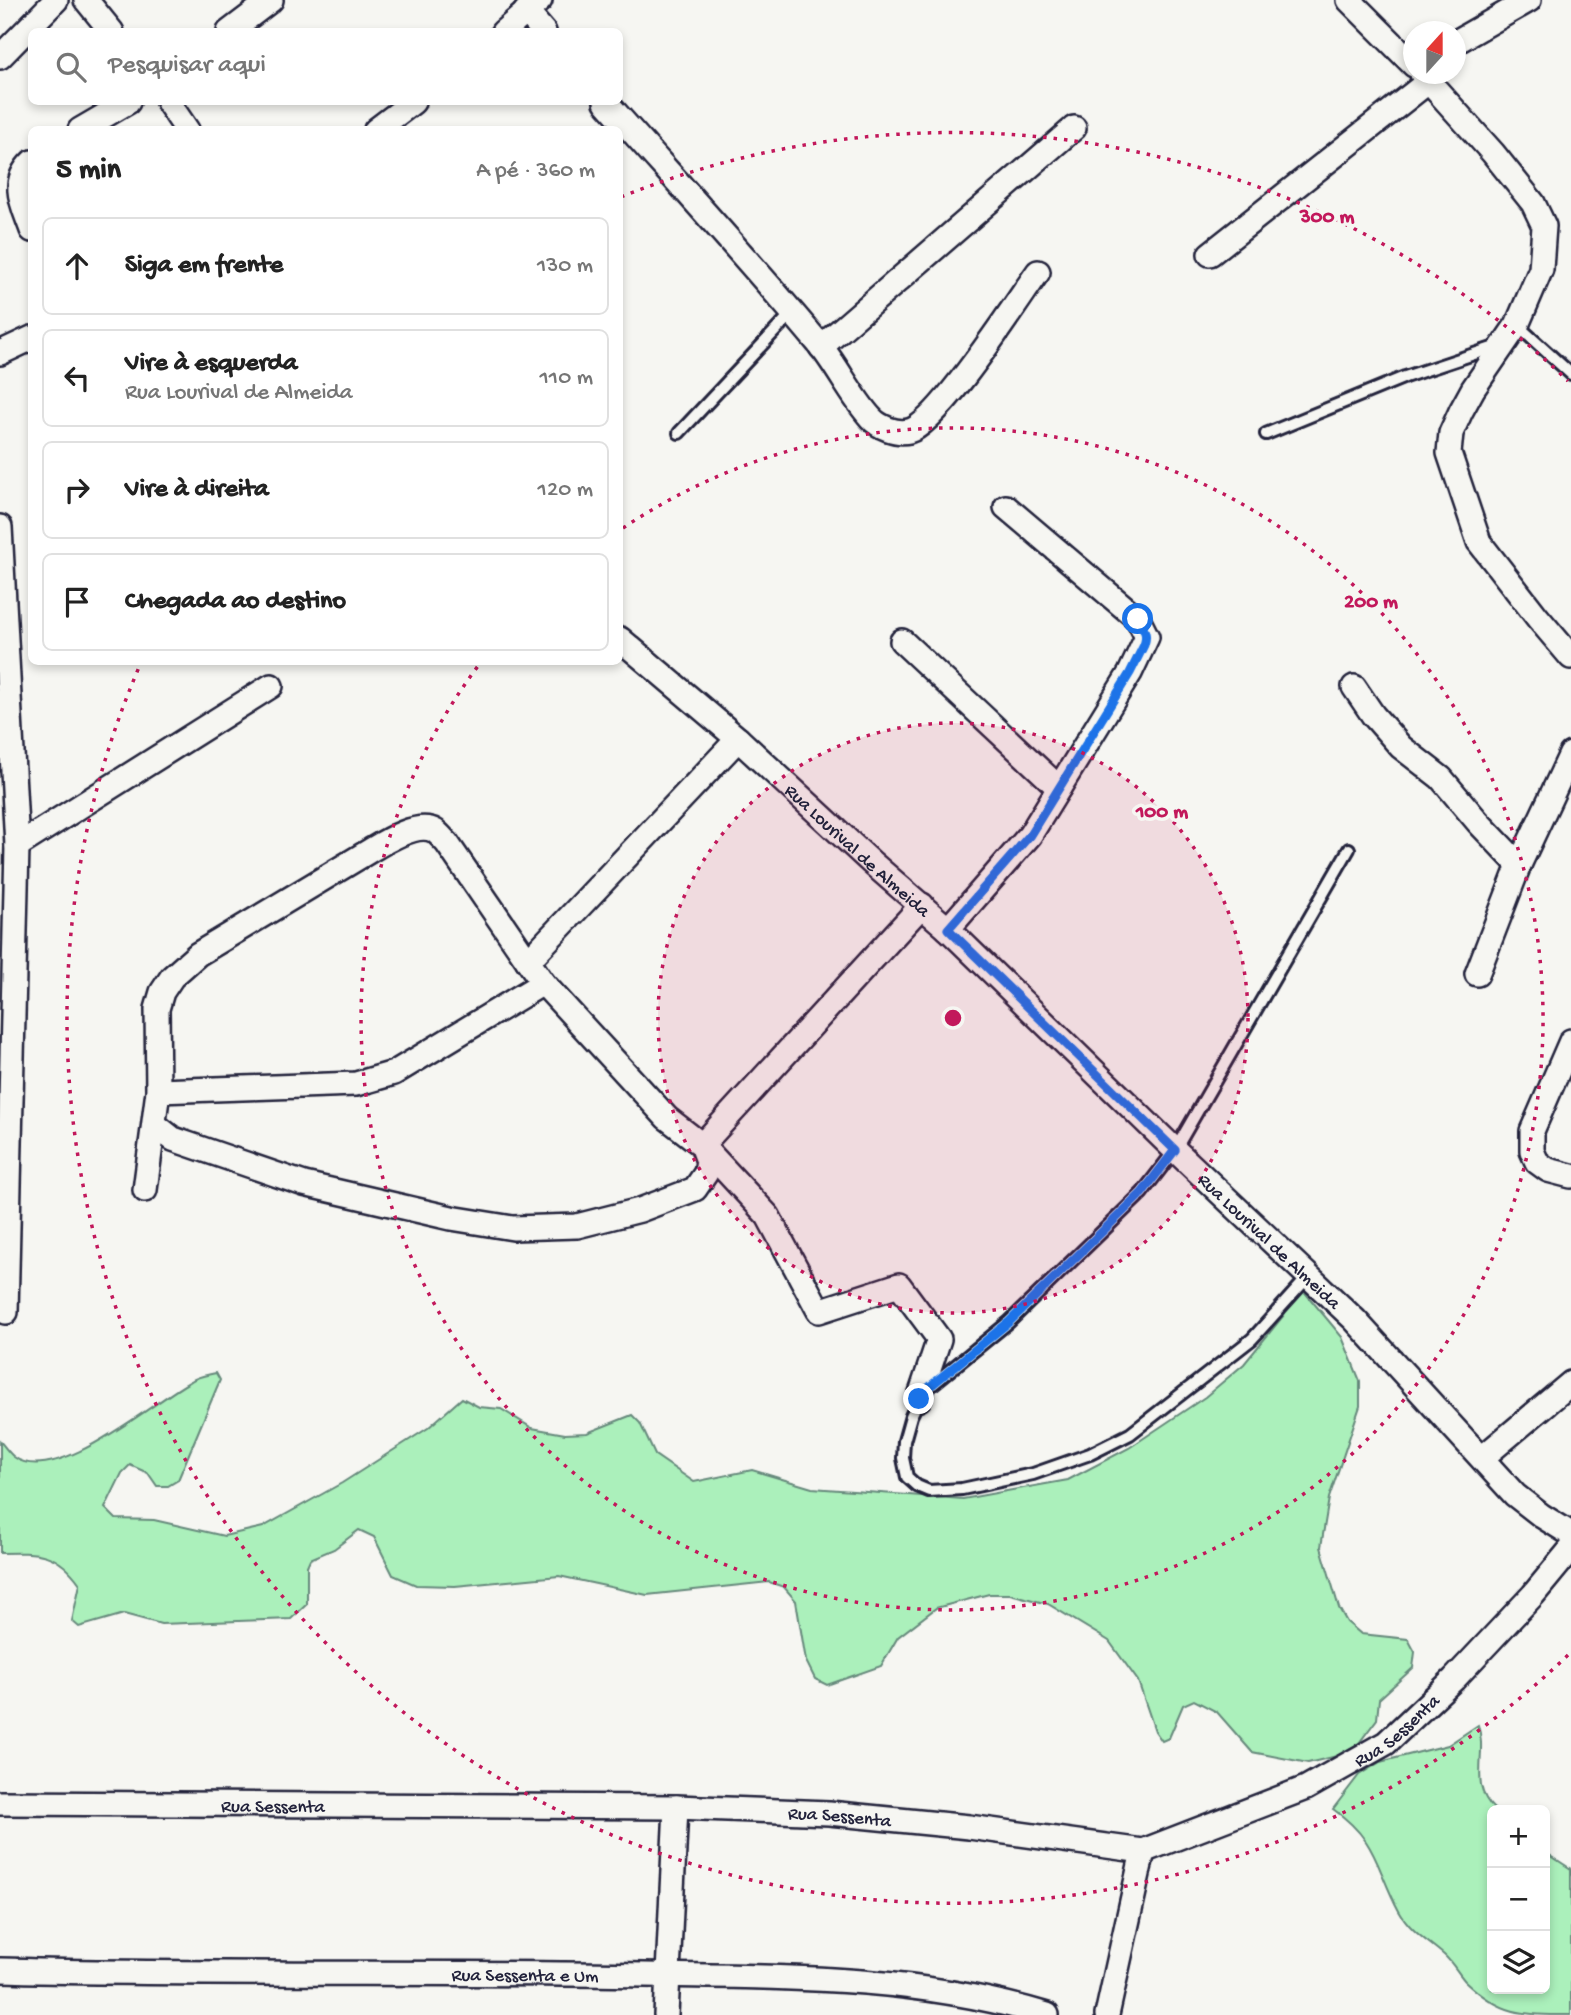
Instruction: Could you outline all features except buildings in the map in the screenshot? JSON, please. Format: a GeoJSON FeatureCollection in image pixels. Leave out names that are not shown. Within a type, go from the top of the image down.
{"type":"FeatureCollection","features":[{"type":"Feature","properties":{"kind":"street"},"geometry":{"type":"LineString","coordinates":[[28,28],[56,0]]}},
{"type":"Feature","properties":{"kind":"street"},"geometry":{"type":"LineString","coordinates":[[86,0],[109,28]]}},
{"type":"Feature","properties":{"kind":"street"},"geometry":{"type":"LineString","coordinates":[[234,28],[271,0]]}},
{"type":"Feature","properties":{"kind":"street"},"geometry":{"type":"LineString","coordinates":[[1349,0],[1403,55]]}},
{"type":"Feature","properties":{"kind":"street"},"geometry":{"type":"LineString","coordinates":[[1466,36],[1529,0]]}},
{"type":"Feature","properties":{"kind":"street"},"geometry":{"type":"LineString","coordinates":[[508,28],[533,6],[542,28]]}},
{"type":"Feature","properties":{"kind":"street"},"geometry":{"type":"LineString","coordinates":[[0,57],[28,28]]}},
{"type":"Feature","properties":{"kind":"street"},"geometry":{"type":"LineString","coordinates":[[1210,254],[1408,84]]}},
{"type":"Feature","properties":{"kind":"street"},"geometry":{"type":"LineString","coordinates":[[1431,84],[1493,153],[1533,203],[1544,226],[1541,269],[1510,334],[1461,411],[1451,433],[1449,453],[1479,542],[1571,657]]}},
{"type":"Feature","properties":{"kind":"street"},"geometry":{"type":"LineString","coordinates":[[87,126],[123,105]]}},
{"type":"Feature","properties":{"kind":"street"},"geometry":{"type":"LineString","coordinates":[[170,105],[184,126]]}},
{"type":"Feature","properties":{"kind":"street"},"geometry":{"type":"LineString","coordinates":[[381,126],[408,105]]}},
{"type":"Feature","properties":{"kind":"street"},"geometry":{"type":"LineString","coordinates":[[609,105],[821,347],[872,420],[898,432],[919,427],[942,405],[1038,272]]}},
{"type":"Feature","properties":{"kind":"street"},"geometry":{"type":"LineString","coordinates":[[821,347],[1074,128]]}},
{"type":"Feature","properties":{"kind":"street"},"geometry":{"type":"LineString","coordinates":[[28,166],[19,184],[28,216]]}},
{"type":"Feature","properties":{"kind":"street"},"geometry":{"type":"LineString","coordinates":[[0,353],[28,340]]}},
{"type":"Feature","properties":{"kind":"street"},"geometry":{"type":"LineString","coordinates":[[948,929],[1030,835],[1130,673],[1147,638],[1138,619],[1006,507]]}},
{"type":"Feature","properties":{"kind":"street"},"geometry":{"type":"LineString","coordinates":[[0,527],[16,846],[6,1312]]}},
{"type":"Feature","properties":{"kind":"street"},"geometry":{"type":"LineString","coordinates":[[902,641],[1059,788]]}},
{"type":"Feature","properties":{"kind":"street","name":"Rua Lourival de Almeida"},"geometry":{"type":"LineString","coordinates":[[623,642],[738,739],[948,929],[1175,1150],[1355,1320],[1515,1495],[1542,1517],[1571,1534]]}},
{"type":"Feature","properties":{"kind":"street"},"geometry":{"type":"LineString","coordinates":[[16,846],[271,686]]}},
{"type":"Feature","properties":{"kind":"street"},"geometry":{"type":"LineString","coordinates":[[1354,687],[1373,715],[1401,747],[1441,778],[1519,865]]}},
{"type":"Feature","properties":{"kind":"street"},"geometry":{"type":"LineString","coordinates":[[528,961],[738,739]]}},
{"type":"Feature","properties":{"kind":"street"},"geometry":{"type":"LineString","coordinates":[[1477,974],[1519,865],[1571,754]]}},
{"type":"Feature","properties":{"kind":"street"},"geometry":{"type":"LineString","coordinates":[[145,1190],[158,1091],[157,1009],[162,992],[172,977],[198,954],[400,834],[427,829],[436,832],[447,843],[543,983],[667,1118],[702,1145],[768,1216],[819,1311],[898,1285],[939,1339],[919,1399]]}},
{"type":"Feature","properties":{"kind":"street"},"geometry":{"type":"LineString","coordinates":[[702,1145],[922,905]]}},
{"type":"Feature","properties":{"kind":"street"},"geometry":{"type":"LineString","coordinates":[[158,1091],[356,1084],[394,1073],[543,983]]}},
{"type":"Feature","properties":{"kind":"street"},"geometry":{"type":"LineString","coordinates":[[1571,1041],[1532,1131],[1532,1151],[1537,1162],[1548,1170],[1571,1176]]}},
{"type":"Feature","properties":{"kind":"street"},"geometry":{"type":"LineString","coordinates":[[153,1124],[173,1139],[304,1184],[451,1218],[513,1228],[577,1226],[640,1210],[683,1195],[695,1189],[706,1173],[708,1161],[702,1145]]}},
{"type":"Feature","properties":{"kind":"street"},"geometry":{"type":"LineString","coordinates":[[1482,1458],[1571,1383]]}},
{"type":"Feature","properties":{"kind":"street","name":"Rua Sessenta"},"geometry":{"type":"LineString","coordinates":[[0,1803],[676,1807],[829,1813],[969,1827],[1143,1852],[1306,1788],[1386,1743],[1454,1679],[1533,1595],[1571,1549]]}},
{"type":"Feature","properties":{"kind":"street"},"geometry":{"type":"LineString","coordinates":[[666,2015],[676,1807]]}},
{"type":"Feature","properties":{"kind":"street"},"geometry":{"type":"LineString","coordinates":[[1107,2015],[1143,1852]]}},
{"type":"Feature","properties":{"kind":"street","name":"Rua Sessenta e Um"},"geometry":{"type":"LineString","coordinates":[[0,1970],[495,1972],[843,1981],[945,1991],[1046,2015]]}},
{"type":"Feature","properties":{"kind":"lane"},"geometry":{"type":"LineString","coordinates":[[678,433],[792,313]]}},
{"type":"Feature","properties":{"kind":"lane"},"geometry":{"type":"LineString","coordinates":[[1266,434],[1510,334],[1571,374]]}},
{"type":"Feature","properties":{"kind":"lane"},"geometry":{"type":"LineString","coordinates":[[1308,1276],[1252,1339],[1130,1434],[1090,1454],[1033,1474],[962,1489],[929,1491],[906,1477],[904,1441],[911,1416],[922,1393],[1009,1322],[1142,1193],[1175,1150],[1349,849]]}},
{"type":"Feature","properties":{"kind":"green space"},"geometry":{"type":"Polygon","coordinates":[[[1298,1284],[1342,1337],[1360,1381],[1360,1406],[1329,1498],[1321,1547],[1339,1608],[1347,1622],[1361,1634],[1408,1639],[1415,1652],[1413,1668],[1379,1699],[1377,1719],[1359,1743],[1337,1756],[1308,1763],[1252,1752],[1217,1712],[1194,1700],[1183,1705],[1169,1738],[1162,1741],[1155,1731],[1138,1681],[1109,1641],[1048,1604],[1010,1594],[989,1594],[936,1608],[898,1637],[881,1666],[827,1685],[815,1679],[806,1661],[796,1601],[784,1587],[769,1582],[647,1595],[559,1576],[455,1586],[416,1585],[393,1575],[374,1537],[359,1530],[334,1549],[310,1559],[307,1566],[307,1604],[291,1619],[161,1624],[124,1614],[79,1627],[72,1621],[80,1584],[63,1565],[54,1559],[36,1554],[0,1553],[0,1441],[14,1457],[32,1463],[54,1461],[104,1438],[194,1379],[216,1373],[220,1380],[178,1480],[168,1486],[157,1486],[148,1473],[130,1465],[122,1473],[105,1508],[116,1519],[154,1520],[224,1536],[263,1527],[342,1483],[428,1428],[462,1398],[479,1407],[501,1409],[532,1428],[565,1434],[587,1433],[632,1415],[640,1423],[655,1455],[694,1482],[752,1470],[812,1488],[963,1499],[1068,1480],[1129,1448],[1205,1397],[1244,1364],[1284,1315],[1298,1284]]]}},
{"type":"Feature","properties":{"kind":"green space"},"geometry":{"type":"Polygon","coordinates":[[[1478,1725],[1481,1747],[1480,1780],[1482,1790],[1491,1805],[1487,1805],[1487,1994],[1550,1994],[1550,1855],[1571,1869],[1571,2015],[1513,2011],[1490,2001],[1465,1981],[1447,1958],[1403,1918],[1367,1843],[1348,1821],[1333,1809],[1359,1775],[1380,1762],[1448,1745],[1478,1725]]]}},
{"type":"Feature","properties":{"kind":"route"},"geometry":{"type":"LineString","coordinates":[[919,1399],[922,1393],[1009,1322],[1142,1193],[1175,1150],[948,929],[1030,835],[1130,673],[1147,638],[1138,619]]}}]}
